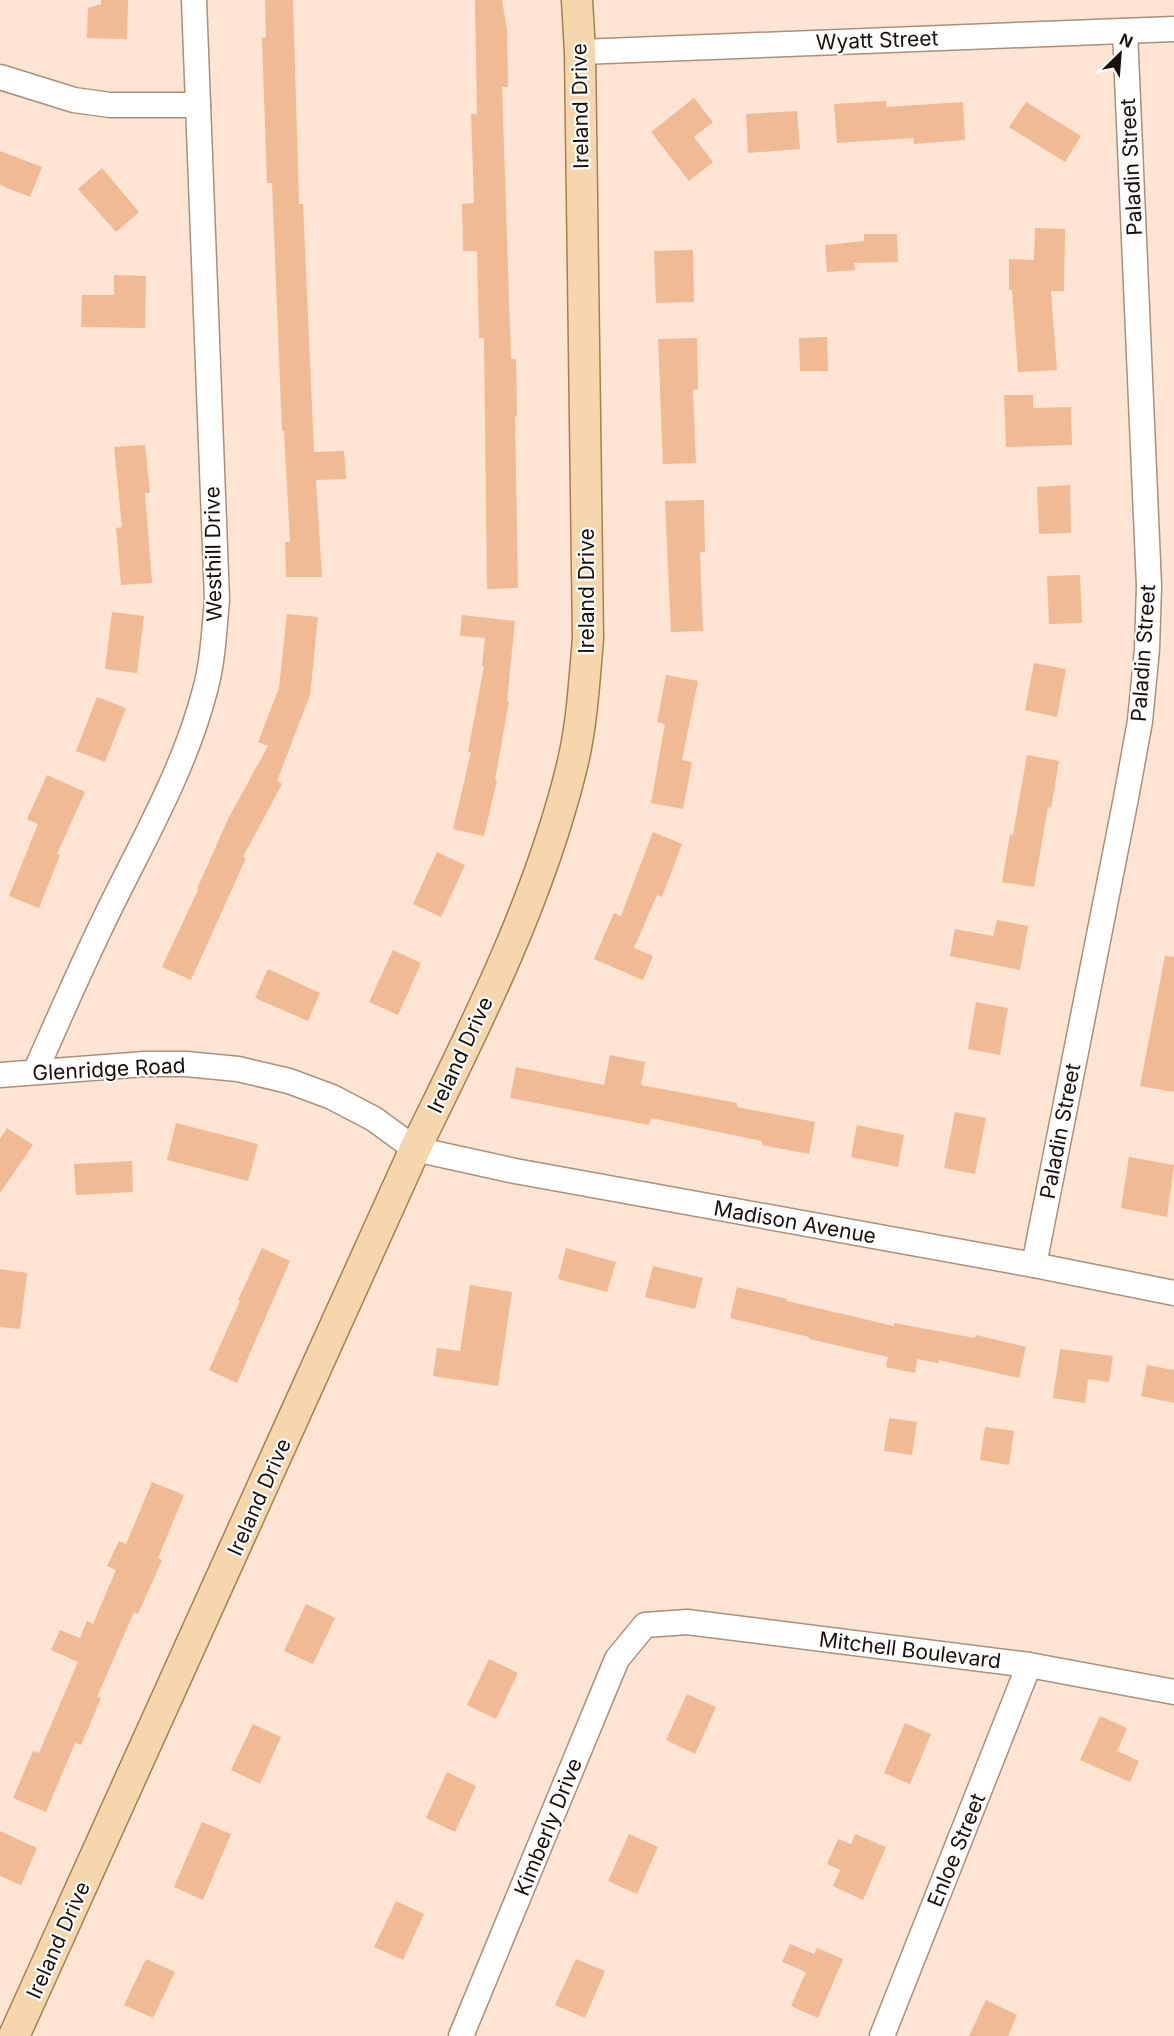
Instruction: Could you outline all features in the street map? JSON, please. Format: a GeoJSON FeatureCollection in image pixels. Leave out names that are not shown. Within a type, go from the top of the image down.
{"type":"FeatureCollection","features":[{"type":"Feature","properties":{"kind":"main road","name":"Ireland Drive"},"geometry":{"type":"LineString","coordinates":[[14,2036],[415,1149],[476,1026],[555,828],[572,768],[582,706],[588,639],[580,52],[577,0]]}},
{"type":"Feature","properties":{"kind":"street","name":"Westhill Drive"},"geometry":{"type":"LineString","coordinates":[[35,1072],[109,909],[171,785],[189,742],[205,693],[213,647],[217,600],[194,0]]}},
{"type":"Feature","properties":{"kind":"street","name":"Wyatt Street"},"geometry":{"type":"LineString","coordinates":[[580,52],[1174,29]]}},
{"type":"Feature","properties":{"kind":"street","name":"Paladin Street"},"geometry":{"type":"LineString","coordinates":[[1034,1265],[1126,798],[1140,721],[1147,649],[1149,586],[1125,31]]}},
{"type":"Feature","properties":{"kind":"street"},"geometry":{"type":"LineString","coordinates":[[0,77],[74,100],[110,105],[198,105]]}},
{"type":"Feature","properties":{"kind":"street","name":"Glenridge Road"},"geometry":{"type":"LineString","coordinates":[[0,1075],[145,1064],[186,1064],[238,1070],[289,1081],[332,1097],[374,1119],[415,1149]]}},
{"type":"Feature","properties":{"kind":"street","name":"Madison Avenue"},"geometry":{"type":"LineString","coordinates":[[415,1149],[515,1171],[1034,1265],[1174,1293]]}},
{"type":"Feature","properties":{"kind":"street","name":"Mitchell Boulevard"},"geometry":{"type":"LineString","coordinates":[[645,1625],[687,1622],[1029,1665],[1174,1692]]}},
{"type":"Feature","properties":{"kind":"street","name":"Kimberly Drive"},"geometry":{"type":"LineString","coordinates":[[461,2036],[617,1659],[645,1625]]}},
{"type":"Feature","properties":{"kind":"street","name":"Enloe Street"},"geometry":{"type":"LineString","coordinates":[[882,2036],[1029,1665]]}},
{"type":"Feature","properties":{"kind":"building"},"geometry":{"type":"Polygon","coordinates":[[[101,0],[128,0],[127,39],[87,38],[88,8],[101,4],[101,0]]]}},
{"type":"Feature","properties":{"kind":"building"},"geometry":{"type":"Polygon","coordinates":[[[265,0],[293,0],[299,204],[303,204],[314,452],[344,451],[346,479],[316,480],[322,577],[286,577],[285,542],[290,542],[284,431],[282,431],[272,183],[267,183],[262,38],[266,37],[265,0]]]}},
{"type":"Feature","properties":{"kind":"building"},"geometry":{"type":"Polygon","coordinates":[[[475,0],[502,0],[507,30],[508,87],[502,87],[511,359],[516,359],[518,588],[487,589],[484,338],[479,338],[477,251],[463,251],[462,204],[474,203],[471,114],[477,114],[475,0]]]}},
{"type":"Feature","properties":{"kind":"building"},"geometry":{"type":"Polygon","coordinates":[[[694,98],[713,122],[694,137],[713,162],[689,181],[651,132],[694,98]]]}},
{"type":"Feature","properties":{"kind":"building"},"geometry":{"type":"Polygon","coordinates":[[[886,101],[886,107],[963,102],[965,140],[914,144],[913,138],[837,143],[834,104],[886,101]]]}},
{"type":"Feature","properties":{"kind":"building"},"geometry":{"type":"Polygon","coordinates":[[[1026,102],[1081,136],[1065,162],[1009,127],[1026,102]]]}},
{"type":"Feature","properties":{"kind":"building"},"geometry":{"type":"Polygon","coordinates":[[[797,111],[800,149],[748,153],[746,114],[797,111]]]}},
{"type":"Feature","properties":{"kind":"building"},"geometry":{"type":"Polygon","coordinates":[[[0,151],[42,167],[30,197],[0,185],[0,151]]]}},
{"type":"Feature","properties":{"kind":"building"},"geometry":{"type":"Polygon","coordinates":[[[102,168],[139,212],[116,232],[78,189],[102,168]]]}},
{"type":"Feature","properties":{"kind":"building"},"geometry":{"type":"Polygon","coordinates":[[[1035,228],[1065,229],[1064,291],[1051,291],[1057,370],[1018,372],[1012,290],[1009,290],[1009,259],[1034,260],[1035,228]]]}},
{"type":"Feature","properties":{"kind":"building"},"geometry":{"type":"Polygon","coordinates":[[[864,234],[897,234],[898,262],[854,263],[855,270],[827,272],[825,245],[864,241],[864,234]]]}},
{"type":"Feature","properties":{"kind":"building"},"geometry":{"type":"Polygon","coordinates":[[[693,250],[694,302],[656,303],[654,251],[693,250]]]}},
{"type":"Feature","properties":{"kind":"building"},"geometry":{"type":"Polygon","coordinates":[[[114,275],[146,276],[145,328],[81,327],[82,295],[114,295],[114,275]]]}},
{"type":"Feature","properties":{"kind":"building"},"geometry":{"type":"Polygon","coordinates":[[[827,337],[828,371],[800,371],[799,338],[827,337]]]}},
{"type":"Feature","properties":{"kind":"building"},"geometry":{"type":"Polygon","coordinates":[[[697,338],[698,389],[693,390],[696,463],[663,464],[658,339],[697,338]]]}},
{"type":"Feature","properties":{"kind":"building"},"geometry":{"type":"Polygon","coordinates":[[[1004,395],[1033,395],[1033,408],[1071,407],[1072,445],[1006,447],[1004,395]]]}},
{"type":"Feature","properties":{"kind":"building"},"geometry":{"type":"Polygon","coordinates":[[[145,445],[150,493],[145,493],[152,583],[121,585],[116,528],[122,527],[114,447],[145,445]]]}},
{"type":"Feature","properties":{"kind":"building"},"geometry":{"type":"Polygon","coordinates":[[[1070,485],[1071,533],[1039,534],[1037,487],[1070,485]]]}},
{"type":"Feature","properties":{"kind":"building"},"geometry":{"type":"Polygon","coordinates":[[[704,500],[705,552],[700,552],[703,631],[671,632],[665,501],[704,500]]]}},
{"type":"Feature","properties":{"kind":"building"},"geometry":{"type":"Polygon","coordinates":[[[1080,575],[1082,623],[1049,624],[1047,576],[1080,575]]]}},
{"type":"Feature","properties":{"kind":"building"},"geometry":{"type":"Polygon","coordinates":[[[112,612],[144,616],[137,673],[105,669],[112,612]]]}},
{"type":"Feature","properties":{"kind":"building"},"geometry":{"type":"Polygon","coordinates":[[[287,614],[318,617],[310,695],[277,781],[282,784],[243,857],[246,858],[191,980],[162,967],[228,819],[268,746],[258,742],[279,688],[287,614]]]}},
{"type":"Feature","properties":{"kind":"building"},"geometry":{"type":"Polygon","coordinates":[[[462,615],[515,621],[507,701],[509,701],[495,780],[497,780],[484,836],[453,829],[471,752],[468,752],[484,666],[482,666],[485,638],[460,636],[462,615]]]}},
{"type":"Feature","properties":{"kind":"building"},"geometry":{"type":"Polygon","coordinates":[[[1034,663],[1066,669],[1057,717],[1025,710],[1034,663]]]}},
{"type":"Feature","properties":{"kind":"building"},"geometry":{"type":"Polygon","coordinates":[[[666,675],[698,681],[682,760],[692,762],[683,809],[651,803],[665,724],[657,722],[666,675]]]}},
{"type":"Feature","properties":{"kind":"building"},"geometry":{"type":"Polygon","coordinates":[[[97,697],[126,708],[105,762],[76,751],[97,697]]]}},
{"type":"Feature","properties":{"kind":"building"},"geometry":{"type":"Polygon","coordinates":[[[1027,755],[1059,761],[1051,808],[1048,807],[1034,887],[1002,882],[1027,755]]]}},
{"type":"Feature","properties":{"kind":"building"},"geometry":{"type":"Polygon","coordinates":[[[47,775],[85,792],[57,854],[60,855],[39,908],[9,896],[38,824],[27,819],[47,775]]]}},
{"type":"Feature","properties":{"kind":"building"},"geometry":{"type":"Polygon","coordinates":[[[653,832],[682,844],[662,897],[657,895],[634,948],[653,956],[643,980],[594,959],[614,913],[621,916],[653,832]]]}},
{"type":"Feature","properties":{"kind":"building"},"geometry":{"type":"Polygon","coordinates":[[[437,852],[465,865],[441,917],[413,904],[437,852]]]}},
{"type":"Feature","properties":{"kind":"building"},"geometry":{"type":"Polygon","coordinates":[[[997,920],[1028,926],[1020,970],[950,956],[955,929],[993,936],[997,920]]]}},
{"type":"Feature","properties":{"kind":"building"},"geometry":{"type":"Polygon","coordinates":[[[393,950],[421,963],[398,1015],[369,1002],[393,950]]]}},
{"type":"Feature","properties":{"kind":"building"},"geometry":{"type":"Polygon","coordinates":[[[1165,956],[1174,957],[1174,1092],[1140,1086],[1165,956]]]}},
{"type":"Feature","properties":{"kind":"building"},"geometry":{"type":"Polygon","coordinates":[[[268,969],[320,993],[308,1021],[255,998],[268,969]]]}},
{"type":"Feature","properties":{"kind":"building"},"geometry":{"type":"Polygon","coordinates":[[[976,1002],[1008,1008],[1000,1055],[968,1049],[976,1002]]]}},
{"type":"Feature","properties":{"kind":"building"},"geometry":{"type":"Polygon","coordinates":[[[610,1055],[645,1062],[641,1085],[737,1103],[737,1107],[815,1122],[809,1154],[762,1145],[762,1141],[651,1118],[649,1125],[510,1098],[516,1067],[604,1085],[610,1055]]]}},
{"type":"Feature","properties":{"kind":"building"},"geometry":{"type":"Polygon","coordinates":[[[955,1112],[986,1118],[975,1174],[944,1168],[955,1112]]]}},
{"type":"Feature","properties":{"kind":"building"},"geometry":{"type":"Polygon","coordinates":[[[176,1123],[258,1144],[248,1181],[167,1160],[176,1123]]]}},
{"type":"Feature","properties":{"kind":"building"},"geometry":{"type":"Polygon","coordinates":[[[857,1125],[904,1135],[898,1167],[851,1157],[857,1125]]]}},
{"type":"Feature","properties":{"kind":"building"},"geometry":{"type":"Polygon","coordinates":[[[7,1128],[33,1145],[0,1193],[0,1139],[7,1128]]]}},
{"type":"Feature","properties":{"kind":"building"},"geometry":{"type":"Polygon","coordinates":[[[1129,1157],[1174,1165],[1167,1217],[1121,1208],[1129,1157]]]}},
{"type":"Feature","properties":{"kind":"building"},"geometry":{"type":"Polygon","coordinates":[[[132,1161],[133,1192],[76,1195],[74,1164],[132,1161]]]}},
{"type":"Feature","properties":{"kind":"building"},"geometry":{"type":"Polygon","coordinates":[[[262,1248],[290,1261],[237,1383],[209,1370],[262,1248]]]}},
{"type":"Feature","properties":{"kind":"building"},"geometry":{"type":"Polygon","coordinates":[[[566,1248],[616,1262],[607,1292],[558,1279],[566,1248]]]}},
{"type":"Feature","properties":{"kind":"building"},"geometry":{"type":"Polygon","coordinates":[[[653,1266],[703,1278],[695,1309],[645,1297],[653,1266]]]}},
{"type":"Feature","properties":{"kind":"building"},"geometry":{"type":"Polygon","coordinates":[[[0,1269],[27,1273],[20,1329],[0,1327],[0,1269]]]}},
{"type":"Feature","properties":{"kind":"building"},"geometry":{"type":"Polygon","coordinates":[[[470,1285],[512,1292],[498,1386],[433,1376],[437,1348],[460,1351],[470,1285]]]}},
{"type":"Feature","properties":{"kind":"building"},"geometry":{"type":"Polygon","coordinates":[[[737,1287],[894,1326],[894,1323],[975,1338],[976,1335],[1026,1347],[1019,1378],[939,1360],[938,1363],[917,1359],[915,1373],[886,1367],[888,1357],[730,1318],[737,1287]]]}},
{"type":"Feature","properties":{"kind":"building"},"geometry":{"type":"Polygon","coordinates":[[[1060,1349],[1113,1356],[1109,1382],[1088,1379],[1085,1403],[1053,1398],[1060,1349]]]}},
{"type":"Feature","properties":{"kind":"building"},"geometry":{"type":"Polygon","coordinates":[[[1147,1365],[1174,1370],[1174,1403],[1141,1396],[1147,1365]]]}},
{"type":"Feature","properties":{"kind":"building"},"geometry":{"type":"Polygon","coordinates":[[[889,1418],[917,1422],[912,1455],[884,1451],[889,1418]]]}},
{"type":"Feature","properties":{"kind":"building"},"geometry":{"type":"Polygon","coordinates":[[[985,1427],[1014,1431],[1009,1465],[980,1460],[985,1427]]]}},
{"type":"Feature","properties":{"kind":"building"},"geometry":{"type":"Polygon","coordinates":[[[152,1482],[184,1495],[158,1558],[162,1560],[138,1614],[134,1612],[97,1697],[101,1698],[81,1745],[75,1743],[46,1812],[13,1798],[33,1751],[39,1753],[78,1662],[51,1650],[60,1630],[80,1638],[87,1621],[93,1624],[116,1570],[107,1566],[119,1541],[126,1544],[152,1482]]]}},
{"type":"Feature","properties":{"kind":"building"},"geometry":{"type":"Polygon","coordinates":[[[306,1604],[335,1618],[313,1664],[284,1651],[306,1604]]]}},
{"type":"Feature","properties":{"kind":"building"},"geometry":{"type":"Polygon","coordinates":[[[489,1659],[518,1673],[496,1719],[467,1705],[489,1659]]]}},
{"type":"Feature","properties":{"kind":"building"},"geometry":{"type":"Polygon","coordinates":[[[687,1694],[716,1707],[695,1754],[666,1740],[687,1694]]]}},
{"type":"Feature","properties":{"kind":"building"},"geometry":{"type":"Polygon","coordinates":[[[1100,1716],[1127,1728],[1117,1751],[1139,1761],[1130,1782],[1080,1760],[1100,1716]]]}},
{"type":"Feature","properties":{"kind":"building"},"geometry":{"type":"Polygon","coordinates":[[[905,1723],[931,1734],[910,1784],[884,1773],[905,1723]]]}},
{"type":"Feature","properties":{"kind":"building"},"geometry":{"type":"Polygon","coordinates":[[[253,1724],[281,1737],[260,1784],[231,1770],[253,1724]]]}},
{"type":"Feature","properties":{"kind":"building"},"geometry":{"type":"Polygon","coordinates":[[[447,1772],[476,1786],[455,1832],[426,1818],[447,1772]]]}},
{"type":"Feature","properties":{"kind":"building"},"geometry":{"type":"Polygon","coordinates":[[[202,1822],[231,1834],[203,1900],[174,1887],[202,1822]]]}},
{"type":"Feature","properties":{"kind":"building"},"geometry":{"type":"Polygon","coordinates":[[[0,1831],[37,1848],[21,1885],[0,1876],[0,1831]]]}},
{"type":"Feature","properties":{"kind":"building"},"geometry":{"type":"Polygon","coordinates":[[[629,1834],[658,1847],[637,1894],[608,1881],[629,1834]]]}},
{"type":"Feature","properties":{"kind":"building"},"geometry":{"type":"Polygon","coordinates":[[[855,1834],[886,1847],[863,1900],[833,1886],[840,1870],[827,1864],[838,1839],[851,1844],[855,1834]]]}},
{"type":"Feature","properties":{"kind":"building"},"geometry":{"type":"Polygon","coordinates":[[[396,1901],[424,1914],[403,1960],[374,1947],[396,1901]]]}},
{"type":"Feature","properties":{"kind":"building"},"geometry":{"type":"Polygon","coordinates":[[[790,1944],[814,1954],[817,1948],[843,1959],[818,2018],[791,2006],[806,1972],[782,1962],[790,1944]]]}},
{"type":"Feature","properties":{"kind":"building"},"geometry":{"type":"Polygon","coordinates":[[[146,1959],[175,1972],[153,2018],[124,2005],[146,1959]]]}},
{"type":"Feature","properties":{"kind":"building"},"geometry":{"type":"Polygon","coordinates":[[[576,1959],[605,1971],[585,2018],[555,2005],[576,1959]]]}},
{"type":"Feature","properties":{"kind":"building"},"geometry":{"type":"Polygon","coordinates":[[[986,2000],[1017,2015],[1008,2036],[969,2036],[986,2000]]]}}]}
